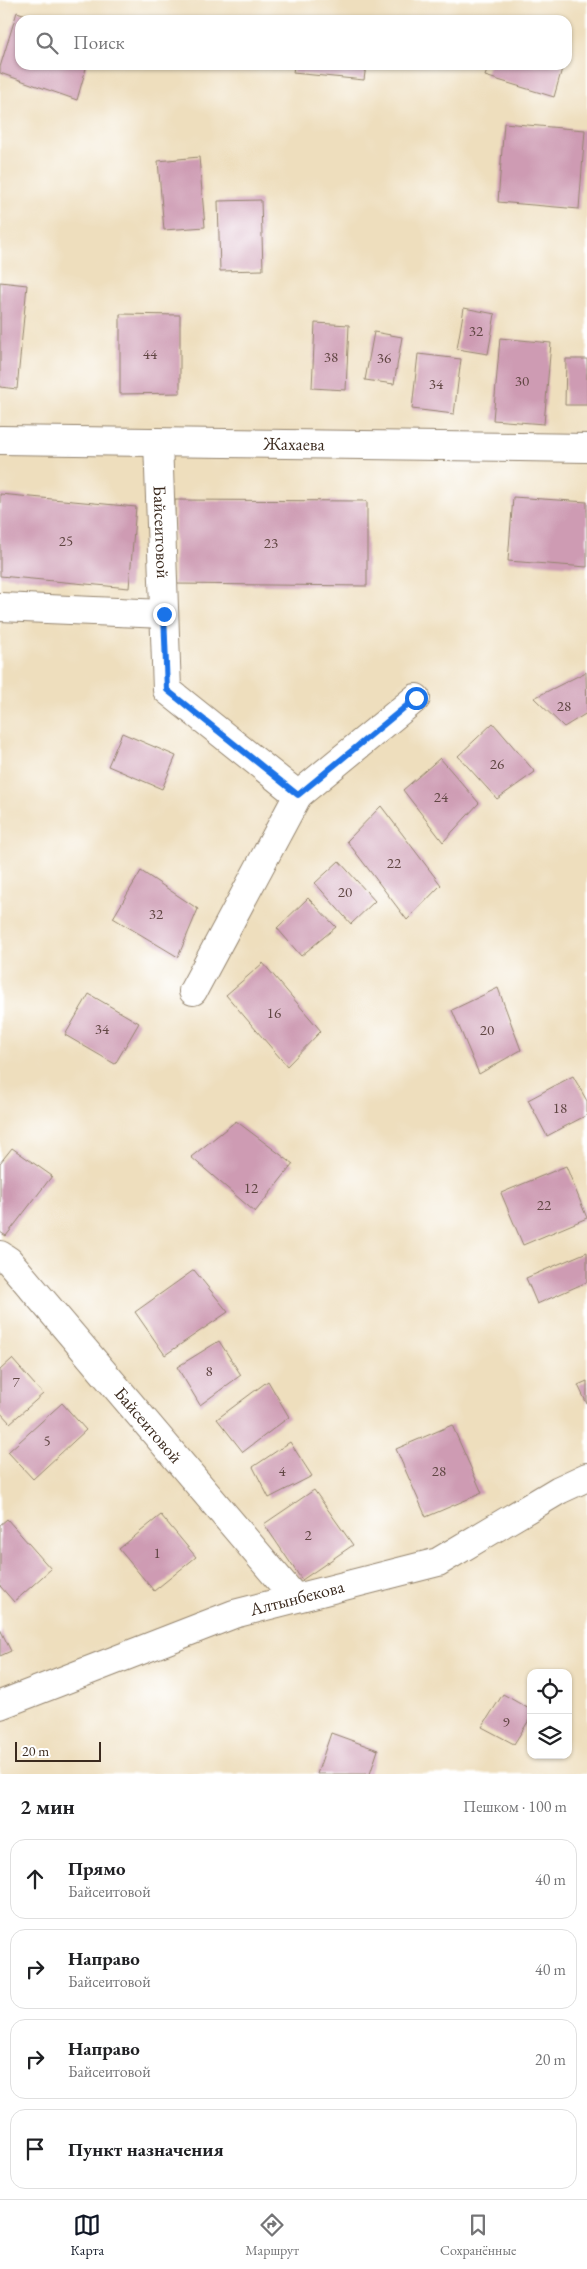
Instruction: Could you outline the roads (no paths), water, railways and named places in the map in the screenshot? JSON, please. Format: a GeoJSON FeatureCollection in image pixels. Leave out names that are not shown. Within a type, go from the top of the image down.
{"type":"FeatureCollection","features":[{"type":"Feature","properties":{"kind":"street","name":"Жахаева"},"geometry":{"type":"LineString","coordinates":[[0,440],[587,448]]}},
{"type":"Feature","properties":{"kind":"street","name":"Байсеитовой"},"geometry":{"type":"LineString","coordinates":[[158,442],[167,690],[298,795]]}},
{"type":"Feature","properties":{"kind":"street"},"geometry":{"type":"LineString","coordinates":[[0,608],[164,614]]}},
{"type":"Feature","properties":{"kind":"street"},"geometry":{"type":"LineString","coordinates":[[192,990],[298,795],[416,698]]}},
{"type":"Feature","properties":{"kind":"street","name":"Байсеитовой"},"geometry":{"type":"LineString","coordinates":[[0,1255],[9,1261],[295,1598]]}},
{"type":"Feature","properties":{"kind":"street","name":"Алтынбекова"},"geometry":{"type":"LineString","coordinates":[[0,1705],[234,1614],[438,1562],[559,1490],[587,1477]]}}]}
